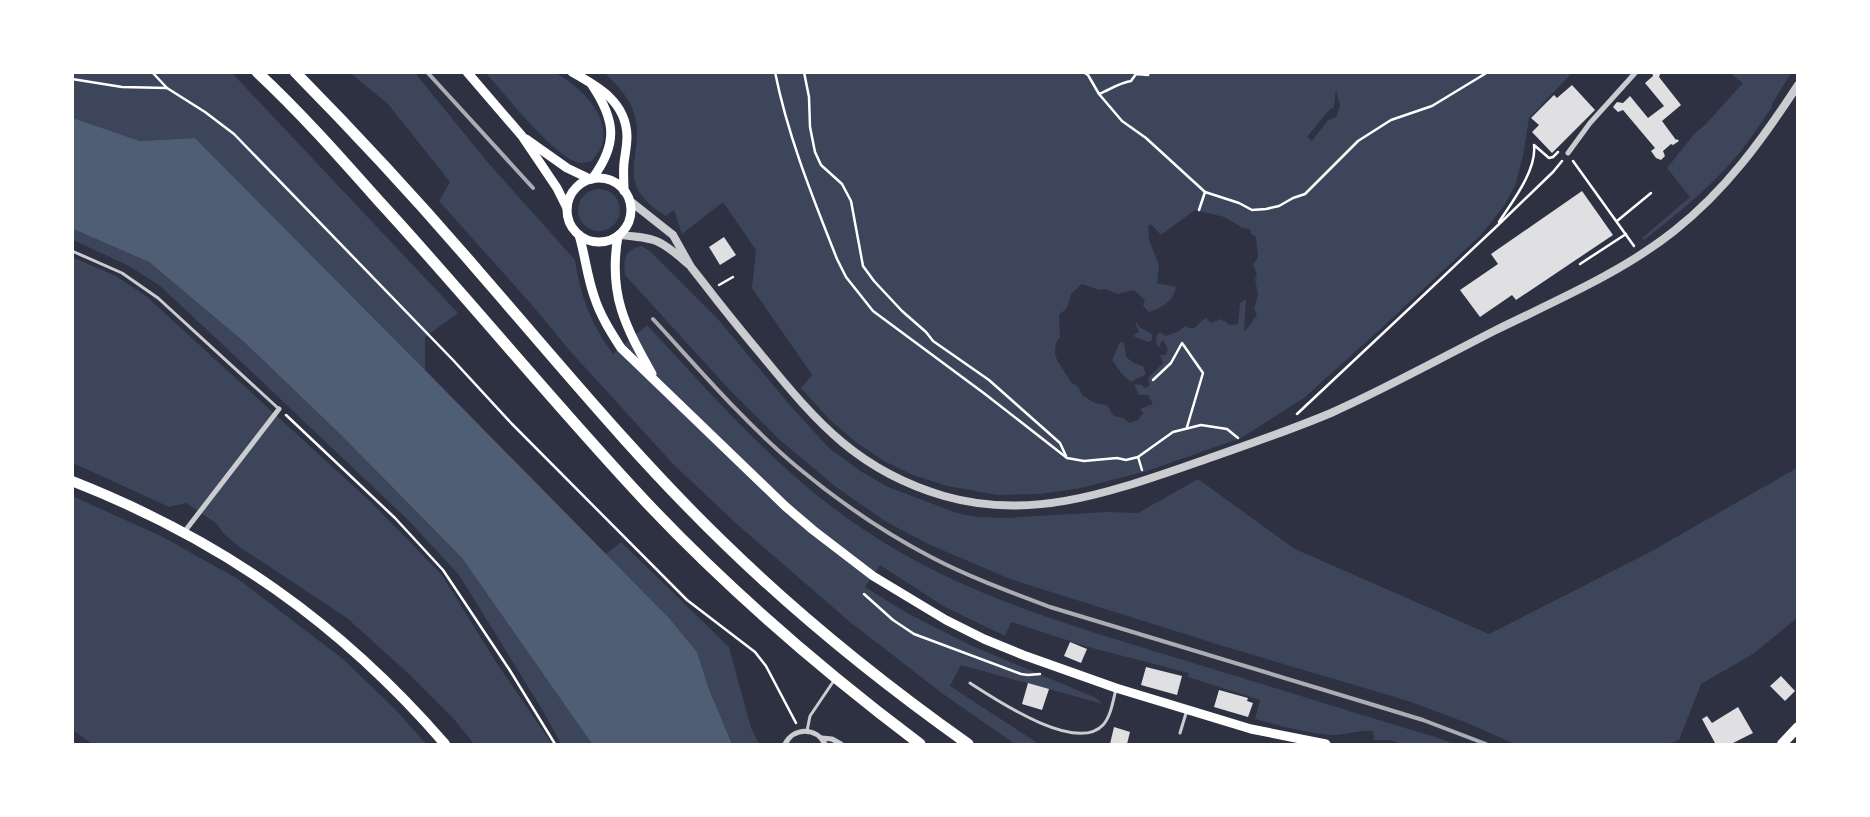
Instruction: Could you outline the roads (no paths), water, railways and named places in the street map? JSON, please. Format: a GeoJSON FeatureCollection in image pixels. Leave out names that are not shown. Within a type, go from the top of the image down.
{"type":"FeatureCollection","features":[{"type":"Feature","properties":{"kind":"highway"},"geometry":{"type":"LineString","coordinates":[[257,72],[346,163],[653,508],[742,597],[912,744]]}},
{"type":"Feature","properties":{"kind":"highway"},"geometry":{"type":"LineString","coordinates":[[295,72],[421,206],[612,424],[724,543],[778,594],[877,678],[968,744]]}},
{"type":"Feature","properties":{"kind":"highway"},"geometry":{"type":"LineString","coordinates":[[848,690],[920,744]]}},
{"type":"Feature","properties":{"kind":"main road"},"geometry":{"type":"LineString","coordinates":[[467,72],[522,136],[556,188],[567,210],[570,223],[579,236],[594,295],[605,322],[621,348],[785,506],[835,548],[909,599],[984,639],[1116,688],[1251,729],[1326,744]]}},
{"type":"Feature","properties":{"kind":"main road"},"geometry":{"type":"LineString","coordinates":[[572,72],[611,97],[623,117],[627,136],[623,170],[624,190]]}},
{"type":"Feature","properties":{"kind":"main road"},"geometry":{"type":"LineString","coordinates":[[567,210],[576,188],[591,179],[606,158],[610,134],[607,114],[590,82]]}},
{"type":"Feature","properties":{"kind":"main road"},"geometry":{"type":"LineString","coordinates":[[522,136],[567,168],[591,179],[599,178],[613,181],[624,190],[630,201],[630,220],[619,236],[614,264],[616,286],[623,317],[632,338],[655,379]]}},
{"type":"Feature","properties":{"kind":"main road"},"geometry":{"type":"LineString","coordinates":[[579,236],[594,242],[605,242],[619,236]]}},
{"type":"Feature","properties":{"kind":"main road"},"geometry":{"type":"LineString","coordinates":[[72,481],[130,504],[185,531],[245,567],[313,616],[378,672],[445,744]]}},
{"type":"Feature","properties":{"kind":"main road"},"geometry":{"type":"LineString","coordinates":[[1782,744],[1798,727]]}},
{"type":"Feature","properties":{"kind":"street"},"geometry":{"type":"LineString","coordinates":[[1568,153],[1590,123],[1636,72]]}},
{"type":"Feature","properties":{"kind":"street"},"geometry":{"type":"LineString","coordinates":[[619,236],[644,237],[658,241],[670,248],[691,267],[823,427],[848,448],[872,464],[902,480],[931,492],[965,501],[990,505],[1032,505],[1068,501],[1125,488],[1284,432],[1330,413],[1601,278],[1640,255],[1687,220],[1727,182],[1761,140],[1798,85]]}},
{"type":"Feature","properties":{"kind":"street"},"geometry":{"type":"LineString","coordinates":[[630,201],[673,235],[691,267]]}},
{"type":"Feature","properties":{"kind":"street"},"geometry":{"type":"LineString","coordinates":[[185,531],[279,409]]}},
{"type":"Feature","properties":{"kind":"street"},"geometry":{"type":"LineString","coordinates":[[785,744],[790,737],[801,731],[815,733],[822,738],[825,744]]}},
{"type":"Feature","properties":{"kind":"street"},"geometry":{"type":"LineString","coordinates":[[822,738],[832,739],[841,744]]}},
{"type":"Feature","properties":{"kind":"lane"},"geometry":{"type":"LineString","coordinates":[[72,251],[122,273],[158,298],[279,409]]}},
{"type":"Feature","properties":{"kind":"lane"},"geometry":{"type":"LineString","coordinates":[[807,731],[810,716],[835,679]]}},
{"type":"Feature","properties":{"kind":"lane"},"geometry":{"type":"LineString","coordinates":[[970,683],[1020,715],[1034,721],[1082,734],[1096,731],[1106,720],[1116,688]]}},
{"type":"Feature","properties":{"kind":"lane"},"geometry":{"type":"LineString","coordinates":[[1180,733],[1188,710]]}},
{"type":"Feature","properties":{"kind":"railway"},"geometry":{"type":"LineString","coordinates":[[427,72],[533,188]]}},
{"type":"Feature","properties":{"kind":"railway"},"geometry":{"type":"LineString","coordinates":[[653,319],[740,413],[796,466],[861,515],[931,557],[975,578],[1050,607],[1423,720],[1486,744]]}}]}
